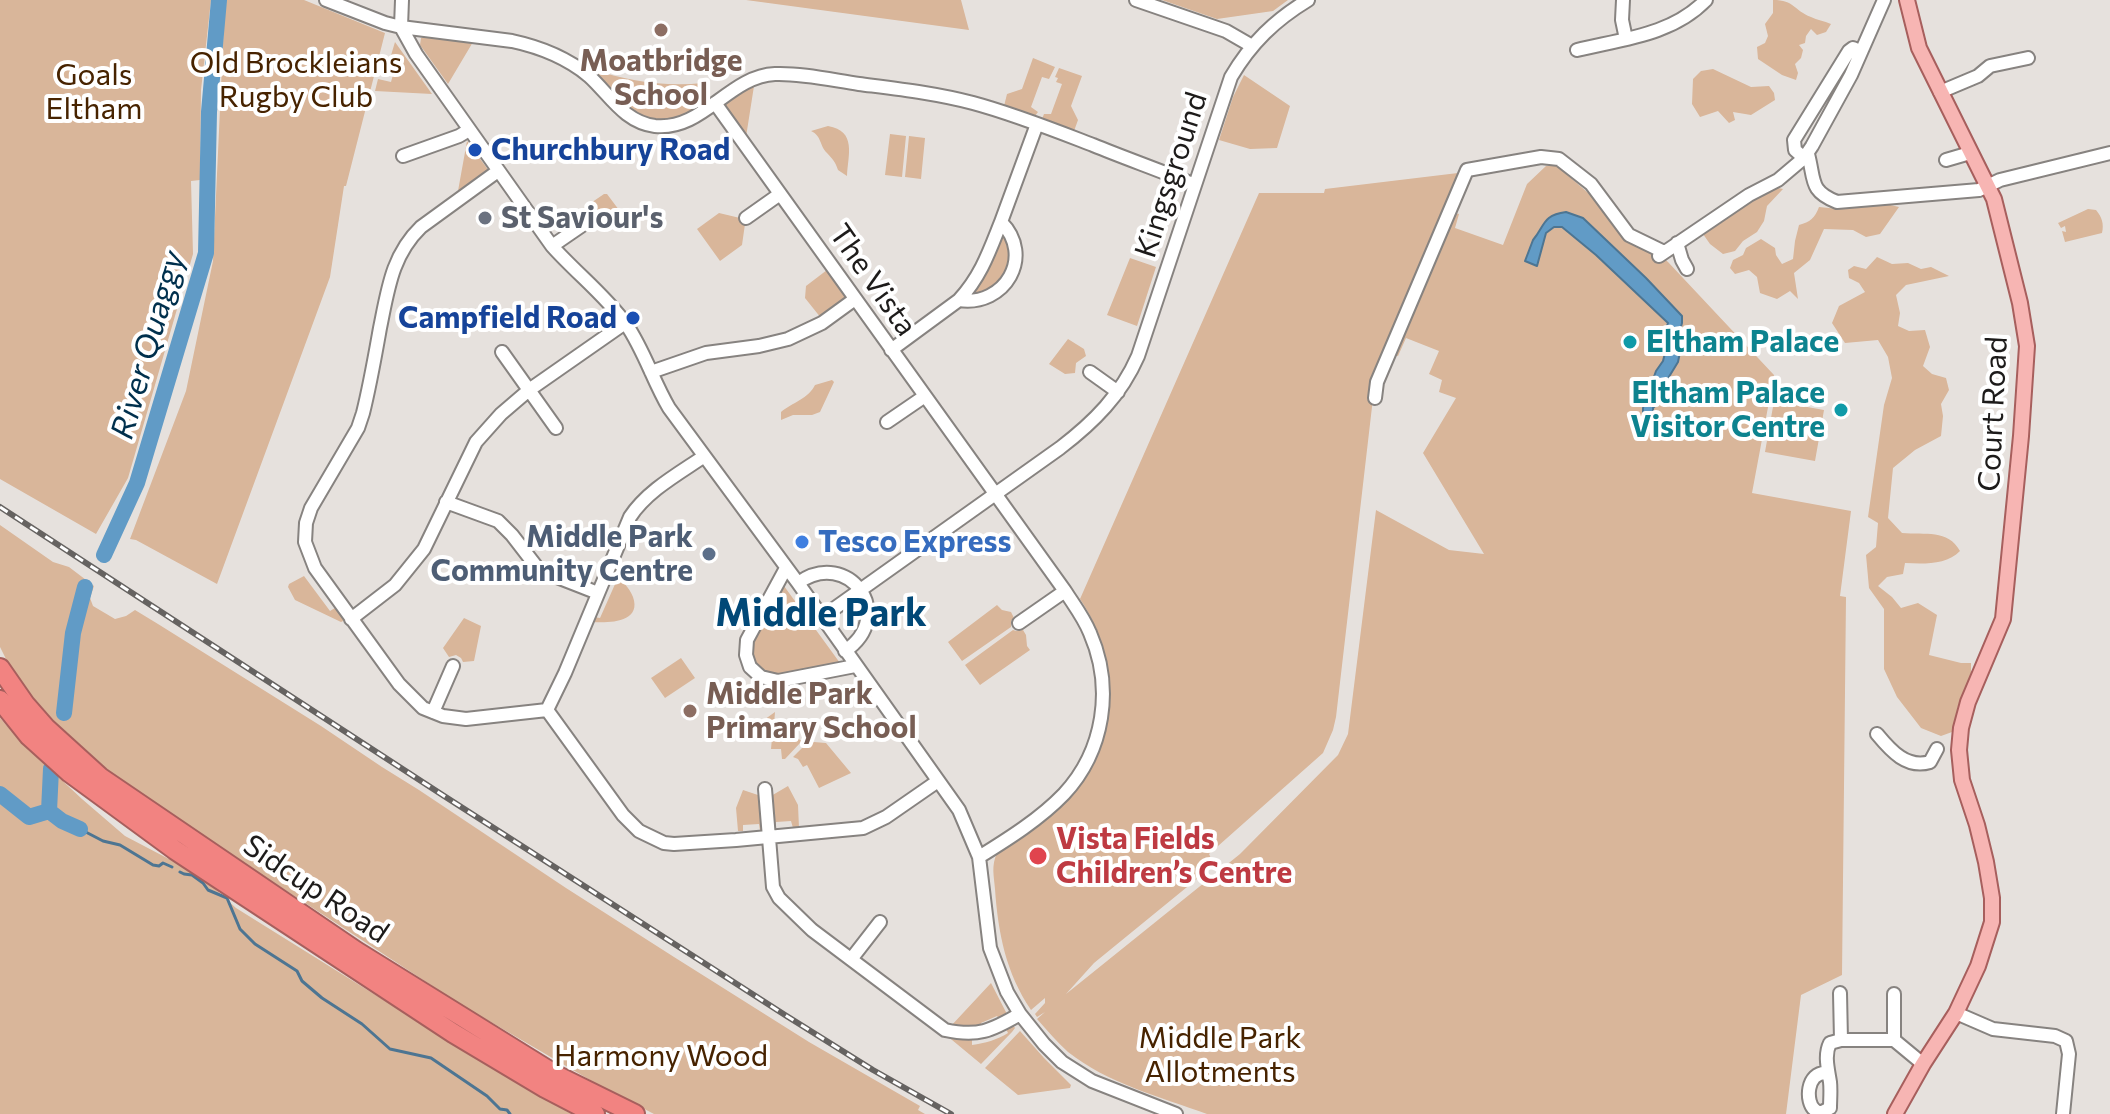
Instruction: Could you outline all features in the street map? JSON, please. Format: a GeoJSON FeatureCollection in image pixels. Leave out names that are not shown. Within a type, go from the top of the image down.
{"type":"FeatureCollection","features":[{"type":"Feature","properties":{"kind":"highway","name":"Sidcup Road"},"geometry":{"type":"LineString","coordinates":[[0,668],[46,728],[100,777],[356,951],[543,1067],[635,1114]]}},
{"type":"Feature","properties":{"kind":"highway","name":"Sidcup Road"},"geometry":{"type":"LineString","coordinates":[[0,700],[29,736],[70,773],[175,850],[453,1033],[595,1114]]}},
{"type":"Feature","properties":{"kind":"main road","name":"Court Road"},"geometry":{"type":"LineString","coordinates":[[1895,1114],[1956,1013],[1981,959],[1992,922],[1986,862],[1962,780],[1959,750],[1968,702],[2003,619],[2026,363],[2026,336],[2020,303],[1989,186],[1919,48],[1907,0]]}},
{"type":"Feature","properties":{"kind":"street"},"geometry":{"type":"LineString","coordinates":[[326,0],[401,27],[512,41],[552,53],[589,76],[620,109],[643,123],[656,126],[682,123],[753,78],[781,74],[927,92],[987,107],[1195,185]]}},
{"type":"Feature","properties":{"kind":"street"},"geometry":{"type":"LineString","coordinates":[[402,0],[401,27],[416,54],[552,246],[625,323],[669,408],[959,810],[979,857],[990,948],[1007,992],[1020,1014],[1062,1062],[1092,1081],[1176,1114]]}},
{"type":"Feature","properties":{"kind":"street"},"geometry":{"type":"LineString","coordinates":[[1136,0],[1226,31],[1252,46]]}},
{"type":"Feature","properties":{"kind":"street","name":"Kingsground"},"geometry":{"type":"LineString","coordinates":[[821,618],[1077,435],[1118,392],[1138,356],[1231,77],[1265,31],[1308,0]]}},
{"type":"Feature","properties":{"kind":"street"},"geometry":{"type":"LineString","coordinates":[[1623,0],[1622,20],[1626,39]]}},
{"type":"Feature","properties":{"kind":"street"},"geometry":{"type":"LineString","coordinates":[[1577,50],[1668,27],[1706,0]]}},
{"type":"Feature","properties":{"kind":"street"},"geometry":{"type":"LineString","coordinates":[[1375,398],[1377,382],[1467,170],[1541,157],[1559,159],[1591,184],[1629,235],[1661,254],[1749,195],[1778,180],[1806,156],[1851,75],[1884,0]]}},
{"type":"Feature","properties":{"kind":"street"},"geometry":{"type":"LineString","coordinates":[[1860,51],[1853,48],[1849,51],[1794,140],[1795,150],[1806,156],[1821,196],[1837,202],[1979,190],[2000,180],[2110,153]]}},
{"type":"Feature","properties":{"kind":"street"},"geometry":{"type":"LineString","coordinates":[[1940,92],[1978,76],[1990,66],[2028,58]]}},
{"type":"Feature","properties":{"kind":"street","name":"The Vista"},"geometry":{"type":"LineString","coordinates":[[715,103],[1065,591],[1090,633],[1098,656],[1103,694],[1099,732],[1085,764],[1065,793],[1028,824],[979,857]]}},
{"type":"Feature","properties":{"kind":"street"},"geometry":{"type":"LineString","coordinates":[[891,350],[959,300],[978,278],[1037,124]]}},
{"type":"Feature","properties":{"kind":"street"},"geometry":{"type":"LineString","coordinates":[[403,156],[469,130]]}},
{"type":"Feature","properties":{"kind":"street"},"geometry":{"type":"LineString","coordinates":[[1946,160],[1970,153]]}},
{"type":"Feature","properties":{"kind":"street"},"geometry":{"type":"LineString","coordinates":[[498,171],[421,227],[402,250],[390,275],[366,402],[358,428],[311,508],[305,542],[311,560],[351,619],[407,694],[423,708],[443,716],[466,719],[547,710]]}},
{"type":"Feature","properties":{"kind":"street"},"geometry":{"type":"LineString","coordinates":[[746,218],[780,194]]}},
{"type":"Feature","properties":{"kind":"street"},"geometry":{"type":"LineString","coordinates":[[959,300],[972,302],[994,295],[1011,277],[1015,266],[1013,241],[1001,222]]}},
{"type":"Feature","properties":{"kind":"street"},"geometry":{"type":"LineString","coordinates":[[552,246],[584,224]]}},
{"type":"Feature","properties":{"kind":"street"},"geometry":{"type":"LineString","coordinates":[[1677,243],[1687,269]]}},
{"type":"Feature","properties":{"kind":"street"},"geometry":{"type":"LineString","coordinates":[[651,372],[706,353],[788,339],[822,323],[855,299]]}},
{"type":"Feature","properties":{"kind":"street"},"geometry":{"type":"LineString","coordinates":[[351,619],[395,585],[424,549],[476,442],[501,414],[529,390],[625,323]]}},
{"type":"Feature","properties":{"kind":"street"},"geometry":{"type":"LineString","coordinates":[[502,352],[556,428]]}},
{"type":"Feature","properties":{"kind":"street"},"geometry":{"type":"LineString","coordinates":[[1090,372],[1118,392]]}},
{"type":"Feature","properties":{"kind":"street"},"geometry":{"type":"LineString","coordinates":[[887,422],[925,396]]}},
{"type":"Feature","properties":{"kind":"street"},"geometry":{"type":"LineString","coordinates":[[547,710],[630,517],[637,506],[659,487],[703,457]]}},
{"type":"Feature","properties":{"kind":"street"},"geometry":{"type":"LineString","coordinates":[[446,502],[498,521],[539,570],[598,593]]}},
{"type":"Feature","properties":{"kind":"street"},"geometry":{"type":"LineString","coordinates":[[786,568],[747,640],[746,655],[750,667],[761,677],[778,681],[855,666]]}},
{"type":"Feature","properties":{"kind":"street"},"geometry":{"type":"LineString","coordinates":[[798,583],[818,574],[833,573],[847,578],[860,590],[867,605],[867,623],[858,640],[845,651]]}},
{"type":"Feature","properties":{"kind":"street"},"geometry":{"type":"LineString","coordinates":[[1019,623],[1065,591]]}},
{"type":"Feature","properties":{"kind":"street"},"geometry":{"type":"LineString","coordinates":[[433,712],[453,666]]}},
{"type":"Feature","properties":{"kind":"street"},"geometry":{"type":"LineString","coordinates":[[547,710],[635,828],[650,838],[674,844],[863,828],[886,817],[938,781]]}},
{"type":"Feature","properties":{"kind":"street"},"geometry":{"type":"LineString","coordinates":[[1877,734],[1894,754],[1910,762],[1930,762],[1933,748],[1959,750]]}},
{"type":"Feature","properties":{"kind":"street"},"geometry":{"type":"LineString","coordinates":[[765,789],[773,887],[779,898],[812,930],[945,1030],[962,1034],[986,1032],[1020,1014]]}},
{"type":"Feature","properties":{"kind":"street"},"geometry":{"type":"LineString","coordinates":[[852,958],[880,922]]}},
{"type":"Feature","properties":{"kind":"street"},"geometry":{"type":"LineString","coordinates":[[1840,993],[1841,1040]]}},
{"type":"Feature","properties":{"kind":"street"},"geometry":{"type":"LineString","coordinates":[[1894,994],[1894,1040]]}},
{"type":"Feature","properties":{"kind":"street"},"geometry":{"type":"LineString","coordinates":[[1956,1013],[1993,1029],[2055,1036],[2066,1041],[2069,1054],[2063,1114]]}},
{"type":"Feature","properties":{"kind":"street"},"geometry":{"type":"LineString","coordinates":[[1827,1073],[1820,1072],[1812,1078],[1809,1097],[1814,1110],[1826,1112],[1830,1108],[1827,1073],[1830,1043],[1841,1040],[1894,1040],[1923,1064]]}},
{"type":"Feature","properties":{"kind":"green space","name":"Goals Eltham"},"geometry":{"type":"Polygon","coordinates":[[[0,0],[211,0],[201,90],[200,180],[191,181],[193,254],[128,478],[96,534],[0,479],[0,0]]]}},
{"type":"Feature","properties":{"kind":"green space","name":"Old Brockleians Rugby Club"},"geometry":{"type":"Polygon","coordinates":[[[225,0],[304,0],[385,33],[344,186],[330,277],[217,584],[130,539],[186,391],[213,261],[225,0]]]}},
{"type":"Feature","properties":{"kind":"green space"},"geometry":{"type":"Polygon","coordinates":[[[746,0],[961,0],[969,30],[746,0]]]}},
{"type":"Feature","properties":{"kind":"green space"},"geometry":{"type":"Polygon","coordinates":[[[1162,0],[1288,0],[1273,11],[1217,19],[1162,0]]]}},
{"type":"Feature","properties":{"kind":"green space"},"geometry":{"type":"Polygon","coordinates":[[[1773,0],[1786,2],[1805,14],[1831,24],[1826,32],[1817,35],[1811,29],[1805,43],[1799,45],[1803,50],[1795,64],[1798,73],[1796,80],[1758,59],[1757,47],[1765,43],[1768,36],[1765,24],[1773,13],[1773,0]]]}},
{"type":"Feature","properties":{"kind":"green space"},"geometry":{"type":"Polygon","coordinates":[[[421,38],[473,42],[448,84],[420,45],[421,38]]]}},
{"type":"Feature","properties":{"kind":"green space"},"geometry":{"type":"Polygon","coordinates":[[[395,42],[432,94],[375,91],[378,79],[391,82],[396,64],[389,62],[395,42]]]}},
{"type":"Feature","properties":{"kind":"green space"},"geometry":{"type":"Polygon","coordinates":[[[1033,58],[1055,67],[1049,79],[1042,77],[1031,107],[1038,112],[1035,116],[1004,106],[1007,94],[1022,89],[1033,58]]]}},
{"type":"Feature","properties":{"kind":"green space"},"geometry":{"type":"Polygon","coordinates":[[[1059,68],[1082,76],[1071,106],[1078,120],[1074,131],[1042,119],[1044,114],[1051,114],[1062,84],[1056,82],[1058,78],[1055,77],[1059,68]]]}},
{"type":"Feature","properties":{"kind":"green space"},"geometry":{"type":"Polygon","coordinates":[[[592,69],[647,82],[703,83],[710,99],[673,119],[645,117],[619,100],[591,72],[592,69]]]}},
{"type":"Feature","properties":{"kind":"green space"},"geometry":{"type":"Polygon","coordinates":[[[1713,69],[1751,87],[1769,86],[1775,100],[1751,115],[1733,112],[1735,120],[1729,123],[1718,111],[1700,117],[1692,104],[1693,79],[1701,71],[1713,69]]]}},
{"type":"Feature","properties":{"kind":"green space"},"geometry":{"type":"Polygon","coordinates":[[[1244,75],[1290,106],[1277,148],[1250,149],[1219,140],[1244,75]]]}},
{"type":"Feature","properties":{"kind":"green space"},"geometry":{"type":"Polygon","coordinates":[[[754,86],[746,137],[724,107],[726,102],[754,86]]]}},
{"type":"Feature","properties":{"kind":"green space"},"geometry":{"type":"Polygon","coordinates":[[[828,126],[847,138],[847,176],[838,170],[817,135],[811,131],[828,126]]]}},
{"type":"Feature","properties":{"kind":"green space"},"geometry":{"type":"Polygon","coordinates":[[[890,134],[906,136],[902,177],[885,175],[890,134]]]}},
{"type":"Feature","properties":{"kind":"green space"},"geometry":{"type":"Polygon","coordinates":[[[909,136],[925,138],[921,179],[905,177],[909,136]]]}},
{"type":"Feature","properties":{"kind":"green space"},"geometry":{"type":"Polygon","coordinates":[[[467,141],[489,171],[459,192],[458,191],[467,141]]]}},
{"type":"Feature","properties":{"kind":"green space","name":"Middle Park Allotments"},"geometry":{"type":"Polygon","coordinates":[[[1546,166],[1557,166],[1668,262],[1774,375],[1752,493],[1851,511],[1840,596],[1846,597],[1842,975],[1801,995],[1786,1114],[1207,1114],[1117,1081],[1068,1052],[1037,1019],[1045,1012],[1037,1017],[1035,1014],[1045,1003],[1045,998],[1031,1010],[1022,996],[1009,967],[1001,937],[994,862],[1002,847],[1070,797],[1087,776],[1099,752],[1107,727],[1110,701],[1108,674],[1103,648],[1080,599],[1259,193],[1324,193],[1325,189],[1458,173],[1459,178],[1375,381],[1336,717],[1323,753],[1209,854],[1214,865],[1094,963],[1066,994],[1240,854],[1338,755],[1348,734],[1376,510],[1449,550],[1484,554],[1423,453],[1456,398],[1439,392],[1442,380],[1429,374],[1439,351],[1406,338],[1398,356],[1393,355],[1451,212],[1459,214],[1455,228],[1503,245],[1527,184],[1546,166]]]}},
{"type":"Feature","properties":{"kind":"green space"},"geometry":{"type":"Polygon","coordinates":[[[1774,187],[1783,189],[1767,206],[1764,221],[1757,232],[1735,251],[1723,254],[1710,244],[1703,234],[1774,187]]]}},
{"type":"Feature","properties":{"kind":"green space"},"geometry":{"type":"Polygon","coordinates":[[[604,194],[619,214],[597,230],[590,229],[590,222],[581,216],[582,209],[604,194]]]}},
{"type":"Feature","properties":{"kind":"green space"},"geometry":{"type":"Polygon","coordinates":[[[1886,204],[1899,207],[1880,234],[1866,237],[1853,230],[1824,229],[1810,260],[1794,273],[1798,299],[1790,291],[1777,299],[1760,293],[1757,277],[1749,270],[1735,274],[1730,268],[1733,260],[1761,239],[1775,248],[1782,264],[1793,259],[1799,225],[1812,219],[1819,207],[1839,209],[1886,204]]]}},
{"type":"Feature","properties":{"kind":"green space"},"geometry":{"type":"Polygon","coordinates":[[[2088,209],[2096,210],[2100,215],[2102,233],[2065,242],[2062,231],[2066,232],[2065,226],[2061,228],[2058,223],[2088,209]]]}},
{"type":"Feature","properties":{"kind":"green space"},"geometry":{"type":"Polygon","coordinates":[[[719,213],[740,218],[745,224],[742,245],[720,261],[697,229],[719,213]]]}},
{"type":"Feature","properties":{"kind":"green space"},"geometry":{"type":"Polygon","coordinates":[[[1004,231],[1009,252],[1007,272],[995,287],[968,298],[1004,231]]]}},
{"type":"Feature","properties":{"kind":"green space"},"geometry":{"type":"Polygon","coordinates":[[[1877,257],[1892,264],[1908,263],[1921,269],[1931,267],[1949,276],[1906,285],[1896,295],[1900,313],[1898,326],[1909,331],[1925,330],[1930,347],[1923,366],[1932,374],[1946,378],[1949,390],[1941,404],[1941,436],[1915,450],[1893,468],[1888,518],[1902,533],[1942,536],[1960,551],[1942,561],[1905,563],[1903,574],[1887,577],[1878,586],[1901,608],[1918,603],[1937,615],[1929,655],[1971,663],[1971,673],[1952,732],[1941,736],[1921,728],[1897,697],[1884,669],[1884,609],[1869,588],[1866,555],[1876,547],[1878,523],[1868,517],[1884,405],[1892,378],[1888,357],[1878,340],[1845,343],[1832,323],[1839,306],[1865,292],[1859,283],[1849,278],[1848,270],[1854,266],[1866,269],[1877,257]]]}},
{"type":"Feature","properties":{"kind":"green space"},"geometry":{"type":"Polygon","coordinates":[[[1130,258],[1156,267],[1137,326],[1107,315],[1130,258]]]}},
{"type":"Feature","properties":{"kind":"green space"},"geometry":{"type":"Polygon","coordinates":[[[827,270],[847,298],[821,318],[805,298],[806,286],[827,270]]]}},
{"type":"Feature","properties":{"kind":"green space"},"geometry":{"type":"Polygon","coordinates":[[[1068,339],[1084,349],[1086,356],[1076,363],[1075,373],[1065,374],[1049,364],[1068,339]]]}},
{"type":"Feature","properties":{"kind":"green space"},"geometry":{"type":"Polygon","coordinates":[[[834,382],[820,412],[793,415],[781,420],[781,412],[805,397],[815,385],[834,382]]]}},
{"type":"Feature","properties":{"kind":"green space"},"geometry":{"type":"Polygon","coordinates":[[[1774,401],[1824,410],[1815,461],[1765,452],[1774,401]]]}},
{"type":"Feature","properties":{"kind":"green space","name":"Harmony Wood"},"geometry":{"type":"Polygon","coordinates":[[[0,525],[94,586],[90,598],[93,606],[115,619],[135,610],[158,624],[321,726],[674,957],[809,1042],[920,1106],[918,1110],[925,1114],[654,1114],[460,1004],[138,794],[79,747],[52,719],[25,688],[0,647],[0,525]]]}},
{"type":"Feature","properties":{"kind":"green space"},"geometry":{"type":"Polygon","coordinates":[[[614,572],[632,594],[633,612],[622,620],[592,622],[594,617],[600,618],[616,582],[610,579],[614,572]]]}},
{"type":"Feature","properties":{"kind":"green space"},"geometry":{"type":"Polygon","coordinates":[[[304,576],[330,611],[335,608],[345,620],[341,622],[295,600],[289,584],[304,576]]]}},
{"type":"Feature","properties":{"kind":"green space"},"geometry":{"type":"Polygon","coordinates":[[[781,586],[840,663],[775,677],[758,669],[750,655],[750,643],[781,586]]]}},
{"type":"Feature","properties":{"kind":"green space"},"geometry":{"type":"Polygon","coordinates":[[[997,605],[1011,612],[1014,618],[1011,627],[962,661],[948,642],[997,605]]]}},
{"type":"Feature","properties":{"kind":"green space"},"geometry":{"type":"Polygon","coordinates":[[[464,618],[481,626],[474,661],[463,662],[456,655],[449,657],[443,648],[464,618]]]}},
{"type":"Feature","properties":{"kind":"green space"},"geometry":{"type":"Polygon","coordinates":[[[1013,630],[1023,630],[1030,650],[980,685],[965,665],[1013,630]]]}},
{"type":"Feature","properties":{"kind":"green space"},"geometry":{"type":"Polygon","coordinates":[[[681,658],[695,678],[665,698],[651,678],[681,658]]]}},
{"type":"Feature","properties":{"kind":"green space"},"geometry":{"type":"Polygon","coordinates":[[[775,712],[774,725],[802,741],[826,743],[851,773],[819,788],[807,765],[803,767],[793,757],[804,746],[801,742],[782,759],[781,749],[771,749],[772,738],[762,737],[761,722],[775,712]]]}},
{"type":"Feature","properties":{"kind":"green space"},"geometry":{"type":"Polygon","coordinates":[[[0,718],[22,743],[125,836],[186,868],[236,908],[531,1092],[572,1114],[0,1114],[0,718]]]}},
{"type":"Feature","properties":{"kind":"green space"},"geometry":{"type":"Polygon","coordinates":[[[788,786],[798,805],[799,828],[793,828],[791,821],[776,822],[776,829],[771,796],[788,786]]]}},
{"type":"Feature","properties":{"kind":"green space"},"geometry":{"type":"Polygon","coordinates":[[[743,790],[764,797],[766,831],[760,831],[759,824],[743,825],[743,831],[738,831],[736,808],[743,790]]]}},
{"type":"Feature","properties":{"kind":"green space"},"geometry":{"type":"Polygon","coordinates":[[[991,983],[1008,1016],[1000,1021],[997,1016],[981,1023],[982,1029],[950,1027],[991,983]]]}},
{"type":"Feature","properties":{"kind":"green space"},"geometry":{"type":"Polygon","coordinates":[[[1013,1025],[1015,1028],[1012,1032],[981,1064],[946,1035],[972,1039],[972,1045],[1000,1038],[1013,1025]]]}},
{"type":"Feature","properties":{"kind":"green space"},"geometry":{"type":"Polygon","coordinates":[[[1020,1031],[1071,1085],[1070,1088],[1018,1095],[985,1068],[1020,1031]]]}},
{"type":"Feature","properties":{"kind":"water"},"geometry":{"type":"Polygon","coordinates":[[[1566,212],[1583,218],[1682,316],[1678,362],[1664,385],[1662,399],[1653,408],[1651,417],[1643,414],[1643,408],[1656,371],[1663,361],[1666,349],[1664,334],[1668,323],[1562,227],[1554,227],[1546,233],[1537,266],[1525,261],[1533,240],[1545,222],[1552,216],[1566,212]]]}},
{"type":"Feature","properties":{"kind":"waterway","name":"River Quaggy"},"geometry":{"type":"LineString","coordinates":[[104,555],[137,483],[206,253],[209,112],[219,0]]}},
{"type":"Feature","properties":{"kind":"waterway","name":"River Quaggy"},"geometry":{"type":"LineString","coordinates":[[64,713],[73,633],[85,587]]}},
{"type":"Feature","properties":{"kind":"waterway","name":"River Quaggy"},"geometry":{"type":"LineString","coordinates":[[49,811],[51,769]]}},
{"type":"Feature","properties":{"kind":"waterway","name":"River Quaggy"},"geometry":{"type":"LineString","coordinates":[[0,794],[29,817],[49,811]]}},
{"type":"Feature","properties":{"kind":"waterway"},"geometry":{"type":"LineString","coordinates":[[49,811],[80,829]]}},
{"type":"Feature","properties":{"kind":"waterway"},"geometry":{"type":"LineString","coordinates":[[80,829],[103,841],[120,845],[153,865],[163,863],[172,867]]}},
{"type":"Feature","properties":{"kind":"waterway"},"geometry":{"type":"LineString","coordinates":[[180,872],[192,875],[208,890],[227,898],[240,929],[255,944],[297,971],[302,981],[322,998],[362,1024],[390,1049],[431,1058],[510,1114]]}},
{"type":"Feature","properties":{"kind":"railway"},"geometry":{"type":"LineString","coordinates":[[0,507],[785,1015],[951,1114]]}},
{"type":"Feature","properties":{"kind":"place","name":"Moatbridge School"},"geometry":{"type":"Point","coordinates":[661,30]}},
{"type":"Feature","properties":{"kind":"place","name":"Churchbury Road"},"geometry":{"type":"Point","coordinates":[475,150]}},
{"type":"Feature","properties":{"kind":"place","name":"St Saviour's"},"geometry":{"type":"Point","coordinates":[485,218]}},
{"type":"Feature","properties":{"kind":"place","name":"Campfield Road"},"geometry":{"type":"Point","coordinates":[633,318]}},
{"type":"Feature","properties":{"kind":"place","name":"Eltham Palace"},"geometry":{"type":"Point","coordinates":[1630,342]}},
{"type":"Feature","properties":{"kind":"place","name":"Eltham Palace Visitor Centre"},"geometry":{"type":"Point","coordinates":[1841,410]}},
{"type":"Feature","properties":{"kind":"place","name":"Tesco Express"},"geometry":{"type":"Point","coordinates":[802,542]}},
{"type":"Feature","properties":{"kind":"place","name":"Middle Park Community Centre"},"geometry":{"type":"Point","coordinates":[709,554]}},
{"type":"Feature","properties":{"kind":"place","name":"Middle Park Primary School"},"geometry":{"type":"Point","coordinates":[690,711]}},
{"type":"Feature","properties":{"kind":"place","name":"Vista Fields Children’s Centre"},"geometry":{"type":"Point","coordinates":[1038,856]}},
{"type":"Feature","properties":{"kind":"district","name":"Middle Park"},"geometry":{"type":"Point","coordinates":[821,613]}}]}
